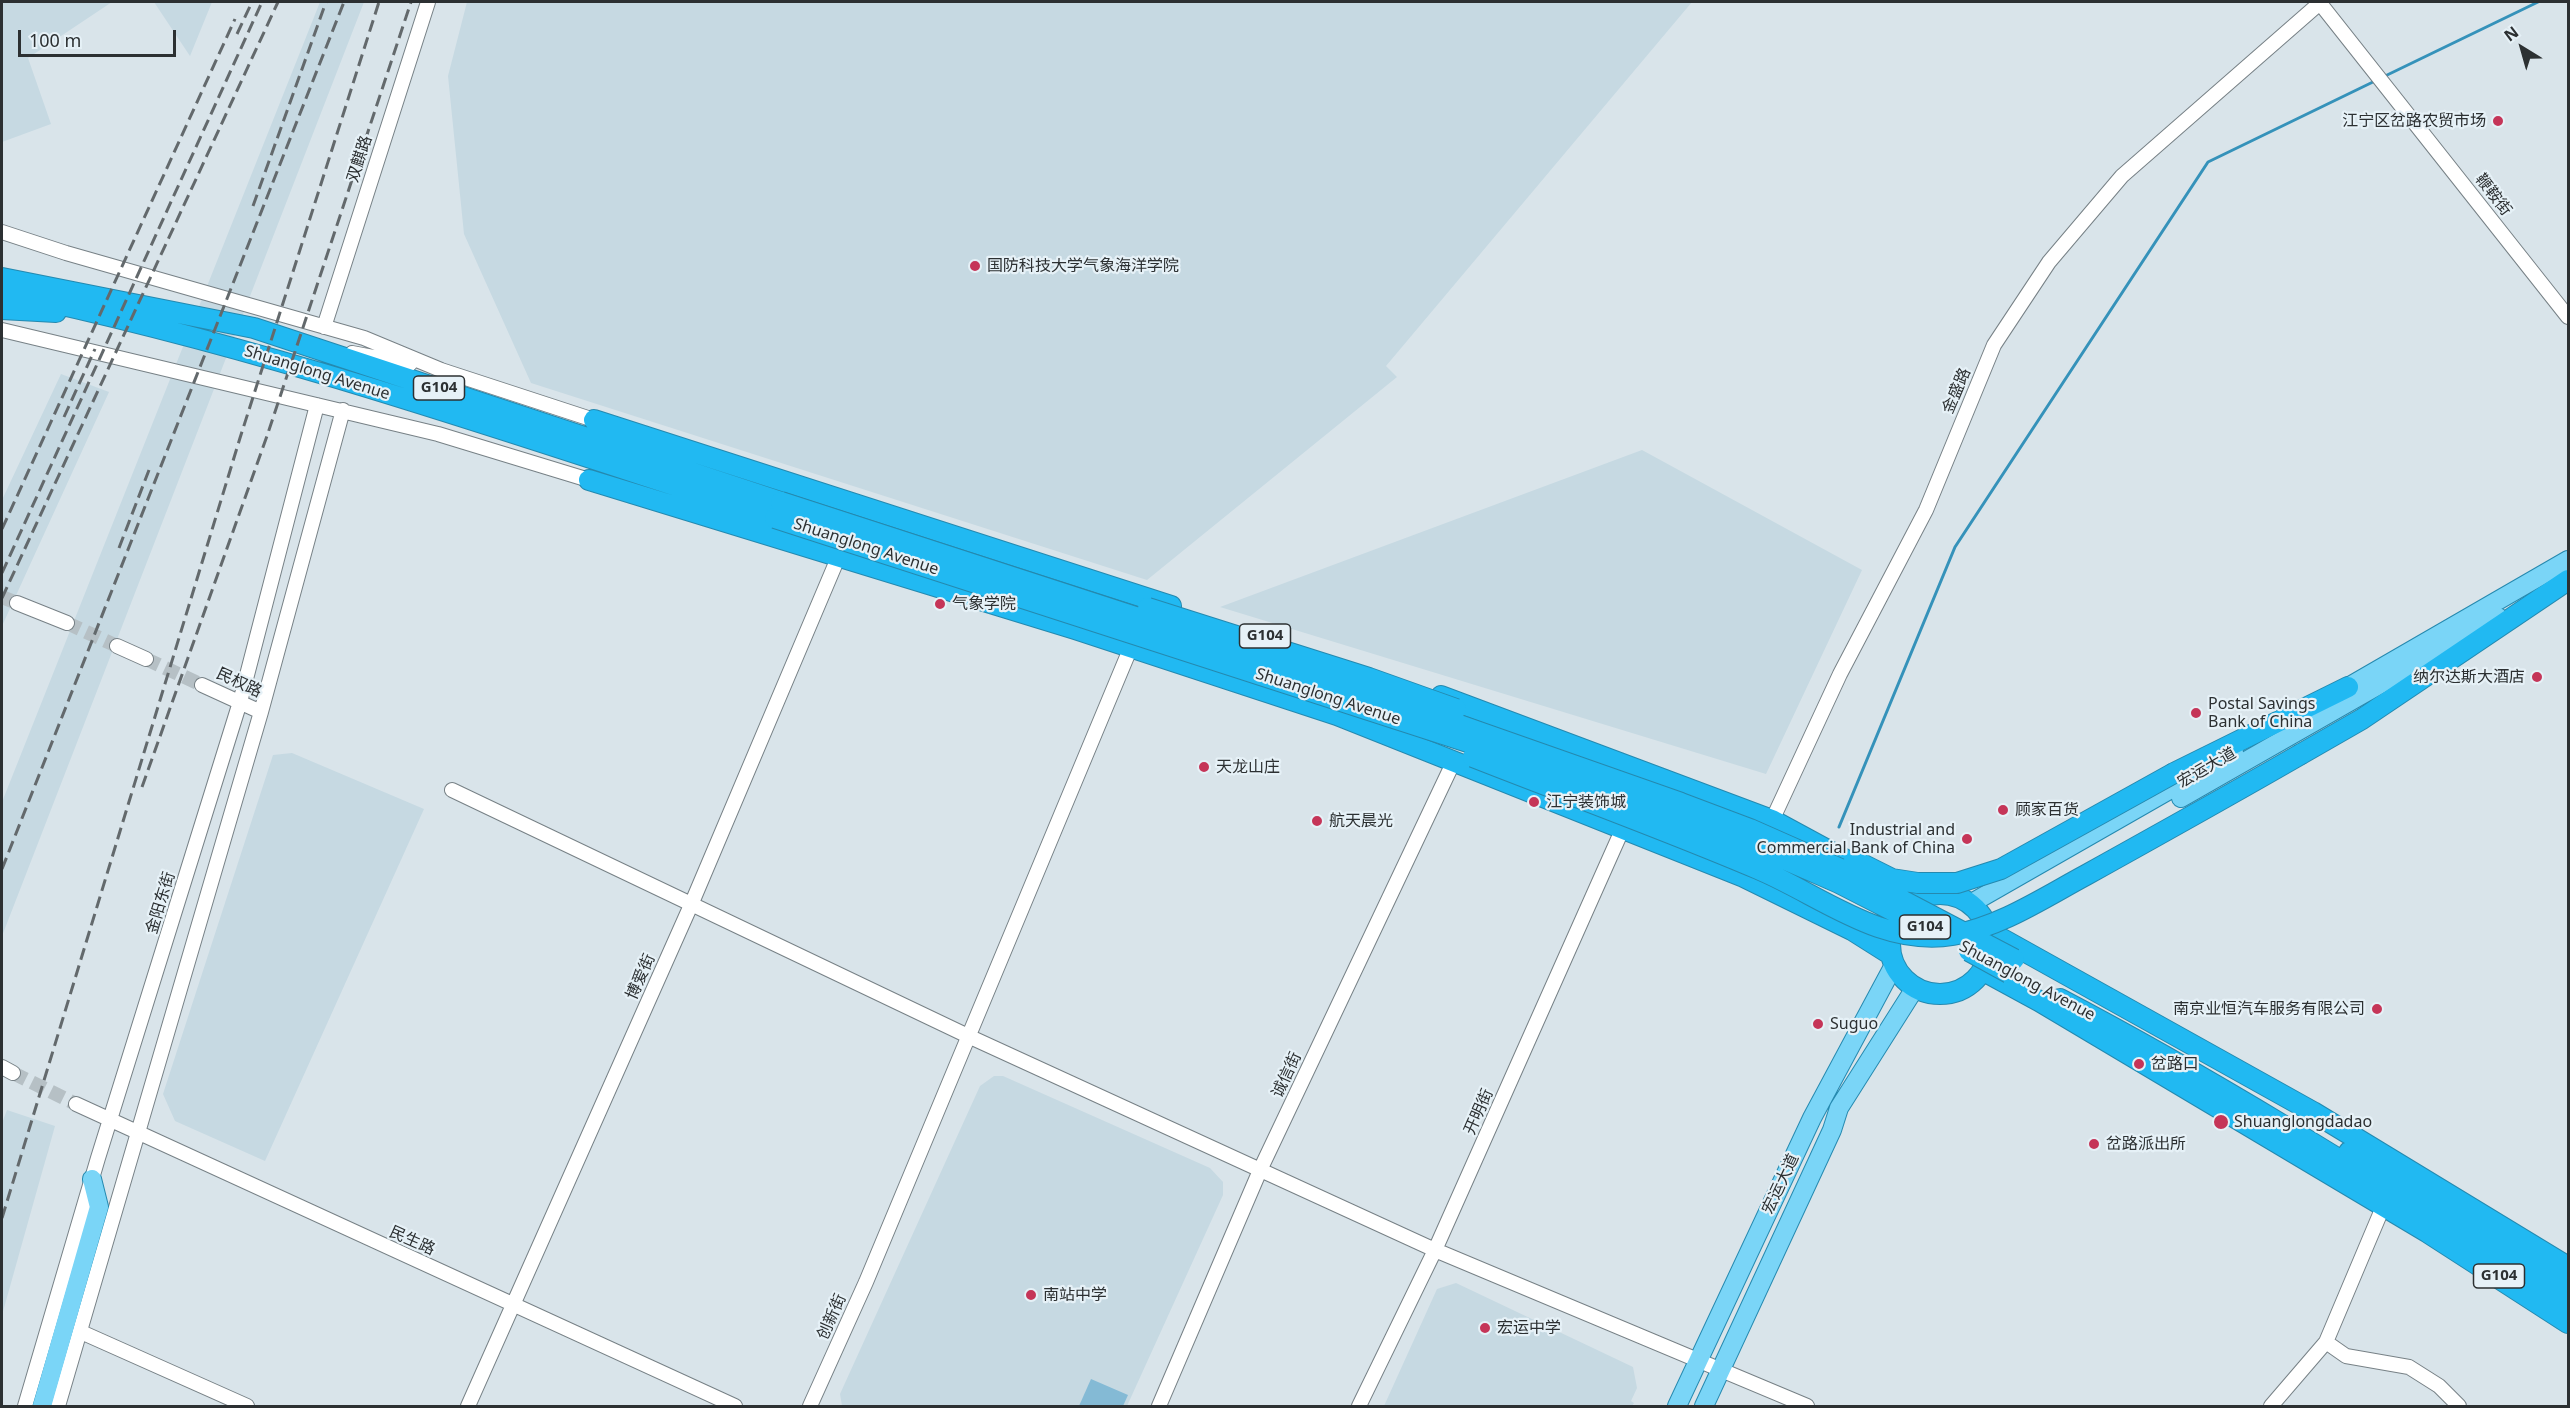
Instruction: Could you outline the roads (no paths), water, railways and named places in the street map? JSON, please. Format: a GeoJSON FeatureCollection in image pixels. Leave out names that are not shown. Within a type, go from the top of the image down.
{"type":"FeatureCollection","features":[{"type":"Feature","properties":{"kind":"highway","name":"G104"},"geometry":{"type":"LineString","coordinates":[[2,267],[93,303]]}},
{"type":"Feature","properties":{"kind":"highway","name":"Shuanglong Avenue"},"geometry":{"type":"LineString","coordinates":[[2,278],[93,303],[778,510],[997,571],[1185,635],[1346,685],[1750,829],[1854,874],[2014,959],[2389,1174],[2561,1281]]}},
{"type":"Feature","properties":{"kind":"highway","name":"Shuanglong Avenue"},"geometry":{"type":"LineString","coordinates":[[2,292],[93,303],[254,328],[299,342],[778,510],[1340,701],[1508,755],[1752,845],[1839,883],[2133,1037],[2561,1281]]}},
{"type":"Feature","properties":{"kind":"highway","name":"G104"},"geometry":{"type":"LineString","coordinates":[[2,309],[16,312],[93,303]]}},
{"type":"Feature","properties":{"kind":"highway","name":"G104"},"geometry":{"type":"LineString","coordinates":[[594,420],[1334,657],[1772,820],[1917,900]]}},
{"type":"Feature","properties":{"kind":"highway","name":"Shuanglong Avenue"},"geometry":{"type":"LineString","coordinates":[[589,480],[1131,647],[1337,715],[1744,877],[1852,930],[1892,960]]}},
{"type":"Feature","properties":{"kind":"highway"},"geometry":{"type":"LineString","coordinates":[[997,571],[1134,604],[1369,678],[1704,799],[1851,858],[1892,879],[1918,883],[1958,883],[2001,869],[2174,773],[2348,687]]}},
{"type":"Feature","properties":{"kind":"highway"},"geometry":{"type":"LineString","coordinates":[[1340,701],[1420,736],[1759,869],[1851,916],[1886,930],[1919,937],[1953,935],[1996,922],[2181,823],[2362,719],[2568,579]]}},
{"type":"Feature","properties":{"kind":"highway"},"geometry":{"type":"LineString","coordinates":[[1931,895],[1946,895],[1974,908],[1988,931],[1990,944],[1983,970],[1961,990],[1946,994],[1930,994],[1915,988],[1903,979],[1892,960],[1890,938],[1895,923],[1904,909],[1917,900],[1931,895]]}},
{"type":"Feature","properties":{"kind":"highway","name":"Shuanglong Avenue"},"geometry":{"type":"LineString","coordinates":[[1988,931],[2303,1106],[2456,1197],[2561,1281],[2568,1306]]}},
{"type":"Feature","properties":{"kind":"highway","name":"Shuanglong Avenue"},"geometry":{"type":"LineString","coordinates":[[1983,970],[2427,1232],[2568,1323]]}},
{"type":"Feature","properties":{"kind":"main road","name":"宏运大道"},"geometry":{"type":"LineString","coordinates":[[1974,908],[2568,560]]}},
{"type":"Feature","properties":{"kind":"main road","name":"宏运大道"},"geometry":{"type":"LineString","coordinates":[[1974,908],[2568,579]]}},
{"type":"Feature","properties":{"kind":"main road","name":"宏运大道"},"geometry":{"type":"LineString","coordinates":[[1677,1407],[1812,1118],[1892,960]]}},
{"type":"Feature","properties":{"kind":"main road","name":"宏运大道"},"geometry":{"type":"LineString","coordinates":[[1704,1407],[1832,1130],[1839,1108],[1915,988]]}},
{"type":"Feature","properties":{"kind":"main road"},"geometry":{"type":"LineString","coordinates":[[42,1407],[99,1207],[92,1179]]}},
{"type":"Feature","properties":{"kind":"street","name":"双麒路"},"geometry":{"type":"LineString","coordinates":[[324,327],[428,2]]}},
{"type":"Feature","properties":{"kind":"street","name":"鞭鞍街"},"geometry":{"type":"LineString","coordinates":[[2322,2],[2364,59],[2568,317]]}},
{"type":"Feature","properties":{"kind":"street","name":"金盛路"},"geometry":{"type":"LineString","coordinates":[[1744,877],[1840,674],[1926,510],[1994,345],[2049,262],[2122,176],[2322,2]]}},
{"type":"Feature","properties":{"kind":"street"},"geometry":{"type":"LineString","coordinates":[[2,232],[66,253],[364,338],[441,369],[594,420]]}},
{"type":"Feature","properties":{"kind":"street"},"geometry":{"type":"LineString","coordinates":[[2,330],[438,434],[589,480]]}},
{"type":"Feature","properties":{"kind":"street"},"geometry":{"type":"LineString","coordinates":[[299,342],[441,369]]}},
{"type":"Feature","properties":{"kind":"street","name":"金阳东街"},"geometry":{"type":"LineString","coordinates":[[25,1407],[92,1179],[240,702],[317,405]]}},
{"type":"Feature","properties":{"kind":"street"},"geometry":{"type":"LineString","coordinates":[[58,1407],[261,712],[343,410]]}},
{"type":"Feature","properties":{"kind":"street","name":"博爱街"},"geometry":{"type":"LineString","coordinates":[[468,1407],[511,1304],[691,905],[838,558]]}},
{"type":"Feature","properties":{"kind":"street"},"geometry":{"type":"LineString","coordinates":[[17,603],[67,623]]}},
{"type":"Feature","properties":{"kind":"street"},"geometry":{"type":"LineString","coordinates":[[117,646],[146,659]]}},
{"type":"Feature","properties":{"kind":"street","name":"创新街"},"geometry":{"type":"LineString","coordinates":[[810,1407],[883,1241],[1131,647]]}},
{"type":"Feature","properties":{"kind":"street","name":"民权路"},"geometry":{"type":"LineString","coordinates":[[202,685],[261,712]]}},
{"type":"Feature","properties":{"kind":"street","name":"诚信街"},"geometry":{"type":"LineString","coordinates":[[1159,1407],[1261,1168],[1454,761]]}},
{"type":"Feature","properties":{"kind":"street"},"geometry":{"type":"LineString","coordinates":[[452,790],[968,1036],[1261,1168],[1435,1250],[1697,1362],[1722,1369],[1807,1407]]}},
{"type":"Feature","properties":{"kind":"street","name":"开明街"},"geometry":{"type":"LineString","coordinates":[[1359,1407],[1435,1250],[1623,828]]}},
{"type":"Feature","properties":{"kind":"street","name":"民生路"},"geometry":{"type":"LineString","coordinates":[[76,1104],[735,1407]]}},
{"type":"Feature","properties":{"kind":"street"},"geometry":{"type":"LineString","coordinates":[[2271,1407],[2326,1342],[2383,1207]]}},
{"type":"Feature","properties":{"kind":"street"},"geometry":{"type":"LineString","coordinates":[[81,1332],[247,1407]]}},
{"type":"Feature","properties":{"kind":"street"},"geometry":{"type":"LineString","coordinates":[[2326,1342],[2346,1356],[2409,1366],[2439,1386],[2460,1407]]}},
{"type":"Feature","properties":{"kind":"waterway"},"geometry":{"type":"LineString","coordinates":[[2383,77],[2538,2]]}},
{"type":"Feature","properties":{"kind":"waterway"},"geometry":{"type":"LineString","coordinates":[[1839,827],[1955,547],[2208,162],[2375,81]]}},
{"type":"Feature","properties":{"kind":"tunnel"},"geometry":{"type":"LineString","coordinates":[[2,597],[17,603]]}},
{"type":"Feature","properties":{"kind":"tunnel"},"geometry":{"type":"LineString","coordinates":[[67,623],[117,646]]}},
{"type":"Feature","properties":{"kind":"tunnel"},"geometry":{"type":"LineString","coordinates":[[146,659],[202,685]]}},
{"type":"Feature","properties":{"kind":"tunnel"},"geometry":{"type":"LineString","coordinates":[[13,1073],[76,1104]]}},
{"type":"Feature","properties":{"kind":"railway"},"geometry":{"type":"LineString","coordinates":[[237,34],[252,2]]}},
{"type":"Feature","properties":{"kind":"railway"},"geometry":{"type":"LineString","coordinates":[[2,573],[262,2]]}},
{"type":"Feature","properties":{"kind":"railway"},"geometry":{"type":"LineString","coordinates":[[2,598],[278,2]]}},
{"type":"Feature","properties":{"kind":"railway"},"geometry":{"type":"LineString","coordinates":[[253,206],[326,2]]}},
{"type":"Feature","properties":{"kind":"railway"},"geometry":{"type":"LineString","coordinates":[[2,869],[344,2]]}},
{"type":"Feature","properties":{"kind":"railway"},"geometry":{"type":"LineString","coordinates":[[2,1218],[240,438],[379,2]]}},
{"type":"Feature","properties":{"kind":"railway"},"geometry":{"type":"LineString","coordinates":[[142,787],[267,436],[411,2]]}},
{"type":"Feature","properties":{"kind":"railway"},"geometry":{"type":"LineString","coordinates":[[2,529],[235,19]]}},
{"type":"Feature","properties":{"kind":"railway"},"geometry":{"type":"LineString","coordinates":[[64,417],[95,349]]}},
{"type":"Feature","properties":{"kind":"railway"},"geometry":{"type":"LineString","coordinates":[[119,548],[149,470]]}},
{"type":"Feature","properties":{"kind":"place","name":"江宁区岔路农贸市场"},"geometry":{"type":"Point","coordinates":[2498,121]}},
{"type":"Feature","properties":{"kind":"place","name":"国防科技大学气象海洋学院"},"geometry":{"type":"Point","coordinates":[975,266]}},
{"type":"Feature","properties":{"kind":"place","name":"气象学院"},"geometry":{"type":"Point","coordinates":[940,604]}},
{"type":"Feature","properties":{"kind":"place","name":"纳尔达斯大酒店"},"geometry":{"type":"Point","coordinates":[2537,677]}},
{"type":"Feature","properties":{"kind":"place","name":"Postal Savings Bank of China"},"geometry":{"type":"Point","coordinates":[2196,713]}},
{"type":"Feature","properties":{"kind":"place","name":"天龙山庄"},"geometry":{"type":"Point","coordinates":[1204,767]}},
{"type":"Feature","properties":{"kind":"place","name":"江宁装饰城"},"geometry":{"type":"Point","coordinates":[1534,802]}},
{"type":"Feature","properties":{"kind":"place","name":"顾家百货"},"geometry":{"type":"Point","coordinates":[2003,810]}},
{"type":"Feature","properties":{"kind":"place","name":"航天晨光"},"geometry":{"type":"Point","coordinates":[1317,821]}},
{"type":"Feature","properties":{"kind":"place","name":"Industrial and Commercial Bank of China"},"geometry":{"type":"Point","coordinates":[1967,839]}},
{"type":"Feature","properties":{"kind":"place","name":"南京业恒汽车服务有限公司"},"geometry":{"type":"Point","coordinates":[2377,1009]}},
{"type":"Feature","properties":{"kind":"place","name":"Suguo"},"geometry":{"type":"Point","coordinates":[1818,1024]}},
{"type":"Feature","properties":{"kind":"place","name":"岔路口"},"geometry":{"type":"Point","coordinates":[2139,1064]}},
{"type":"Feature","properties":{"kind":"place","name":"Shuanglongdadao"},"geometry":{"type":"Point","coordinates":[2221,1122]}},
{"type":"Feature","properties":{"kind":"place","name":"岔路派出所"},"geometry":{"type":"Point","coordinates":[2094,1144]}},
{"type":"Feature","properties":{"kind":"place","name":"南站中学"},"geometry":{"type":"Point","coordinates":[1031,1295]}},
{"type":"Feature","properties":{"kind":"place","name":"宏运中学"},"geometry":{"type":"Point","coordinates":[1485,1328]}}]}
